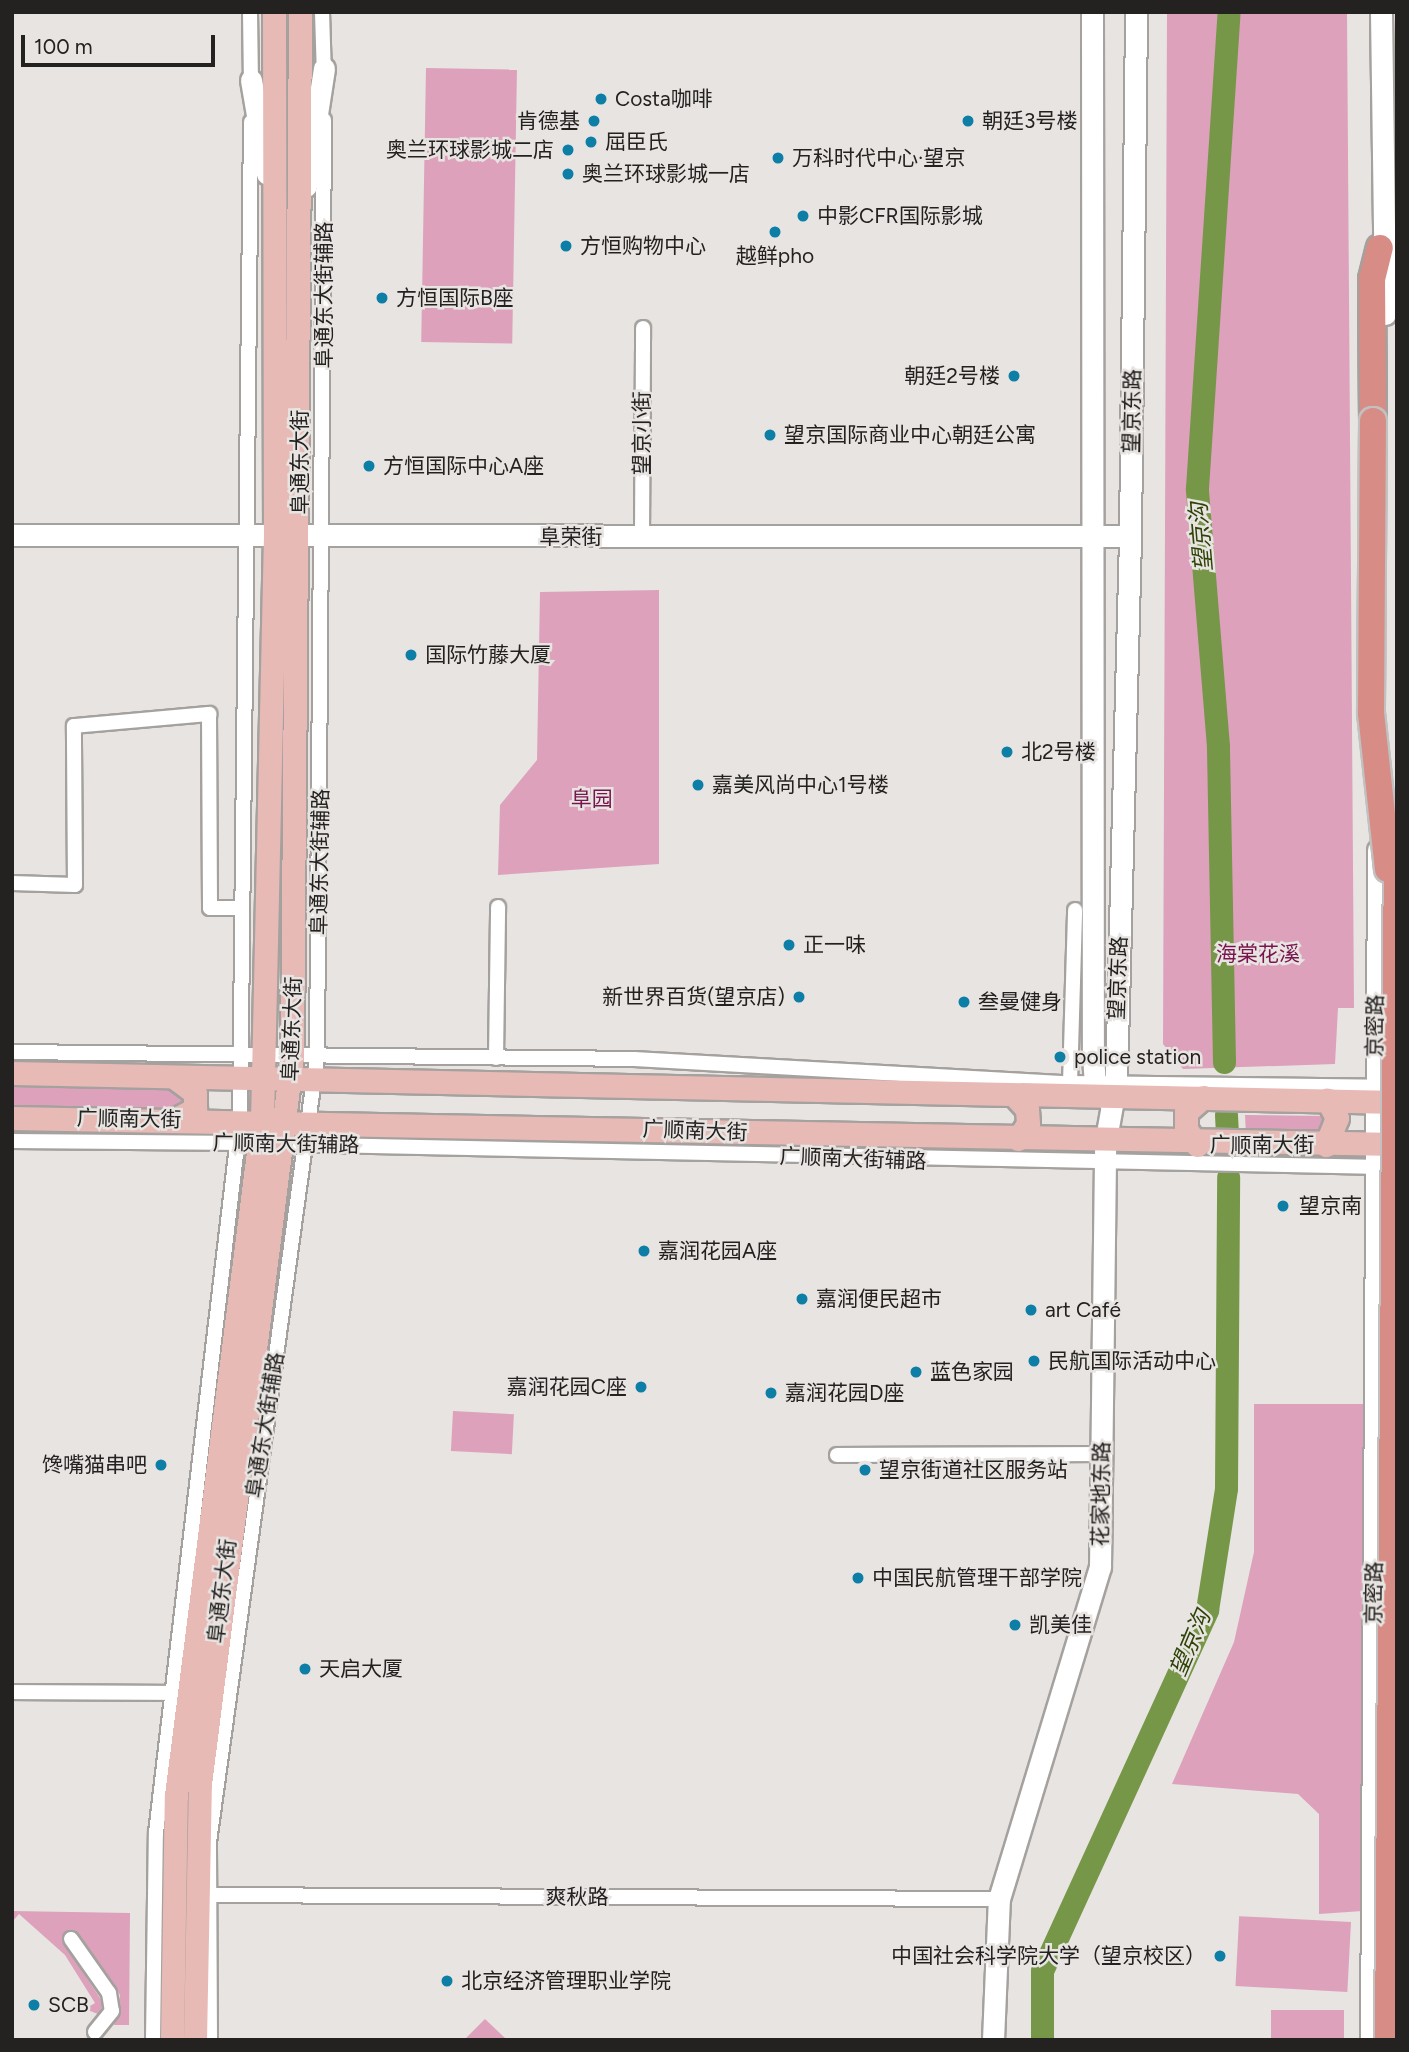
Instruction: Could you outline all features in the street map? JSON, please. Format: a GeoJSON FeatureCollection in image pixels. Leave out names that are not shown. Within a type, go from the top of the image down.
{"type":"FeatureCollection","features":[{"type":"Feature","properties":{"kind":"highway"},"geometry":{"type":"LineString","coordinates":[[1380,248],[1372,279],[1371,713],[1376,801],[1396,907]]}},
{"type":"Feature","properties":{"kind":"highway"},"geometry":{"type":"LineString","coordinates":[[1388,2040],[1397,843]]}},
{"type":"Feature","properties":{"kind":"main road","name":"阜通东大街"},"geometry":{"type":"LineString","coordinates":[[172,2040],[163,1894],[179,1693],[250,1132],[275,536],[274,12]]}},
{"type":"Feature","properties":{"kind":"main road","name":"阜通东大街"},"geometry":{"type":"LineString","coordinates":[[195,2040],[203,1895],[195,1839],[210,1686],[297,1133],[303,1068],[299,536],[300,12]]}},
{"type":"Feature","properties":{"kind":"main road","name":"望京东路"},"geometry":{"type":"LineString","coordinates":[[1092,12],[1092,539],[1107,1089]]}},
{"type":"Feature","properties":{"kind":"main road","name":"望京东路"},"geometry":{"type":"LineString","coordinates":[[1107,1089],[1130,536],[1136,12]]}},
{"type":"Feature","properties":{"kind":"main road","name":"京密路"},"geometry":{"type":"LineString","coordinates":[[1371,2040],[1387,1155],[1385,279],[1380,248],[1381,12]]}},
{"type":"Feature","properties":{"kind":"main road"},"geometry":{"type":"LineString","coordinates":[[300,223],[324,68]]}},
{"type":"Feature","properties":{"kind":"main road"},"geometry":{"type":"LineString","coordinates":[[251,79],[276,226]]}},
{"type":"Feature","properties":{"kind":"main road","name":"阜荣街"},"geometry":{"type":"LineString","coordinates":[[12,535],[1092,539],[1130,536]]}},
{"type":"Feature","properties":{"kind":"main road","name":"广顺南大街"},"geometry":{"type":"LineString","coordinates":[[12,1073],[174,1077],[251,1067],[1017,1098],[1107,1089],[1203,1097],[1327,1099],[1386,1095]]}},
{"type":"Feature","properties":{"kind":"main road"},"geometry":{"type":"LineString","coordinates":[[174,1077],[195,1093],[195,1109],[176,1119]]}},
{"type":"Feature","properties":{"kind":"main road","name":"花家地东路"},"geometry":{"type":"LineString","coordinates":[[993,2040],[999,1899],[1100,1567],[1107,1089]]}},
{"type":"Feature","properties":{"kind":"main road"},"geometry":{"type":"LineString","coordinates":[[1197,1145],[1186,1129],[1186,1112],[1203,1097]]}},
{"type":"Feature","properties":{"kind":"main road"},"geometry":{"type":"LineString","coordinates":[[1017,1098],[1027,1109],[1028,1124],[1018,1139]]}},
{"type":"Feature","properties":{"kind":"main road"},"geometry":{"type":"LineString","coordinates":[[1326,1145],[1337,1118],[1327,1099]]}},
{"type":"Feature","properties":{"kind":"main road","name":"广顺南大街"},"geometry":{"type":"LineString","coordinates":[[12,1118],[176,1119],[250,1132],[297,1133],[1018,1139],[1105,1154],[1197,1145],[1326,1145],[1387,1155]]}},
{"type":"Feature","properties":{"kind":"street"},"geometry":{"type":"LineString","coordinates":[[12,1052],[251,1067],[242,908],[250,12]]}},
{"type":"Feature","properties":{"kind":"street","name":"阜通东大街辅路"},"geometry":{"type":"LineString","coordinates":[[303,1068],[324,536],[322,12]]}},
{"type":"Feature","properties":{"kind":"street","name":"望京小街"},"geometry":{"type":"LineString","coordinates":[[642,537],[643,328]]}},
{"type":"Feature","properties":{"kind":"street"},"geometry":{"type":"LineString","coordinates":[[12,883],[75,885],[74,726],[209,714],[210,908],[242,908]]}},
{"type":"Feature","properties":{"kind":"street"},"geometry":{"type":"LineString","coordinates":[[496,1058],[498,907]]}},
{"type":"Feature","properties":{"kind":"street"},"geometry":{"type":"LineString","coordinates":[[1070,1083],[1074,911]]}},
{"type":"Feature","properties":{"kind":"street"},"geometry":{"type":"LineString","coordinates":[[303,1068],[496,1058],[634,1059],[1070,1083],[1107,1089],[1386,1095]]}},
{"type":"Feature","properties":{"kind":"street","name":"广顺南大街辅路"},"geometry":{"type":"LineString","coordinates":[[12,1141],[250,1132]]}},
{"type":"Feature","properties":{"kind":"street","name":"广顺南大街辅路"},"geometry":{"type":"LineString","coordinates":[[297,1133],[1105,1154],[1387,1155]]}},
{"type":"Feature","properties":{"kind":"street"},"geometry":{"type":"LineString","coordinates":[[837,1455],[1102,1454]]}},
{"type":"Feature","properties":{"kind":"street"},"geometry":{"type":"LineString","coordinates":[[12,1692],[179,1693]]}},
{"type":"Feature","properties":{"kind":"street"},"geometry":{"type":"LineString","coordinates":[[153,2040],[163,1894]]}},
{"type":"Feature","properties":{"kind":"street","name":"爽秋路"},"geometry":{"type":"LineString","coordinates":[[163,1894],[999,1899]]}},
{"type":"Feature","properties":{"kind":"street"},"geometry":{"type":"LineString","coordinates":[[203,1895],[210,2040]]}},
{"type":"Feature","properties":{"kind":"street"},"geometry":{"type":"LineString","coordinates":[[71,1939],[108,1993],[112,2011],[95,2032]]}},
{"type":"Feature","properties":{"kind":"green space","name":"海棠花溪"},"geometry":{"type":"Polygon","coordinates":[[[1167,12],[1347,12],[1354,1008],[1338,1008],[1335,1064],[1183,1069],[1163,1044],[1167,12]]]}},
{"type":"Feature","properties":{"kind":"green space"},"geometry":{"type":"Polygon","coordinates":[[[426,68],[517,70],[512,344],[421,342],[426,68]]]}},
{"type":"Feature","properties":{"kind":"green space","name":"阜园"},"geometry":{"type":"Polygon","coordinates":[[[659,590],[659,864],[498,875],[500,805],[537,760],[540,592],[659,590]]]}},
{"type":"Feature","properties":{"kind":"green space"},"geometry":{"type":"Polygon","coordinates":[[[12,1087],[181,1089],[189,1095],[184,1109],[12,1107],[12,1087]]]}},
{"type":"Feature","properties":{"kind":"green space"},"geometry":{"type":"Polygon","coordinates":[[[1245,1115],[1323,1116],[1330,1132],[1246,1136],[1245,1115]]]}},
{"type":"Feature","properties":{"kind":"green space"},"geometry":{"type":"Polygon","coordinates":[[[1254,1404],[1386,1404],[1377,1910],[1319,1914],[1319,1814],[1298,1794],[1172,1784],[1234,1642],[1254,1552],[1254,1404]]]}},
{"type":"Feature","properties":{"kind":"green space"},"geometry":{"type":"Polygon","coordinates":[[[453,1411],[514,1414],[512,1454],[451,1451],[453,1411]]]}},
{"type":"Feature","properties":{"kind":"green space"},"geometry":{"type":"Polygon","coordinates":[[[12,1911],[130,1913],[129,2025],[114,2025],[120,1995],[75,1930],[62,1941],[104,2004],[98,2014],[85,2009],[95,2003],[65,1955],[19,1914],[12,1922],[12,1911]]]}},
{"type":"Feature","properties":{"kind":"green space"},"geometry":{"type":"Polygon","coordinates":[[[1239,1916],[1351,1922],[1347,1992],[1235,1986],[1239,1916]]]}},
{"type":"Feature","properties":{"kind":"green space"},"geometry":{"type":"Polygon","coordinates":[[[1271,2010],[1344,2010],[1344,2040],[1271,2040],[1271,2010]]]}},
{"type":"Feature","properties":{"kind":"green space"},"geometry":{"type":"Polygon","coordinates":[[[485,2019],[505,2038],[464,2040],[485,2019]]]}},
{"type":"Feature","properties":{"kind":"waterway","name":"望京沟"},"geometry":{"type":"LineString","coordinates":[[1224,1062],[1218,746],[1197,488],[1229,12]]}},
{"type":"Feature","properties":{"kind":"waterway","name":"望京沟"},"geometry":{"type":"LineString","coordinates":[[1226,1115],[1227,1133]]}},
{"type":"Feature","properties":{"kind":"waterway","name":"望京沟"},"geometry":{"type":"LineString","coordinates":[[1042,2040],[1042,1971],[1207,1610],[1226,1488],[1228,1177]]}},
{"type":"Feature","properties":{"kind":"place","name":"Costa咖啡"},"geometry":{"type":"Point","coordinates":[601,99]}},
{"type":"Feature","properties":{"kind":"place","name":"肯德基"},"geometry":{"type":"Point","coordinates":[594,121]}},
{"type":"Feature","properties":{"kind":"place","name":"朝廷3号楼"},"geometry":{"type":"Point","coordinates":[968,121]}},
{"type":"Feature","properties":{"kind":"place","name":"屈臣氏"},"geometry":{"type":"Point","coordinates":[591,142]}},
{"type":"Feature","properties":{"kind":"place","name":"奥兰环球影城二店"},"geometry":{"type":"Point","coordinates":[568,150]}},
{"type":"Feature","properties":{"kind":"place","name":"万科时代中心·望京"},"geometry":{"type":"Point","coordinates":[778,158]}},
{"type":"Feature","properties":{"kind":"place","name":"奥兰环球影城一店"},"geometry":{"type":"Point","coordinates":[568,174]}},
{"type":"Feature","properties":{"kind":"place","name":"中影CFR国际影城"},"geometry":{"type":"Point","coordinates":[803,216]}},
{"type":"Feature","properties":{"kind":"place","name":"越鲜pho"},"geometry":{"type":"Point","coordinates":[775,232]}},
{"type":"Feature","properties":{"kind":"place","name":"方恒购物中心"},"geometry":{"type":"Point","coordinates":[566,246]}},
{"type":"Feature","properties":{"kind":"place","name":"方恒国际B座"},"geometry":{"type":"Point","coordinates":[382,298]}},
{"type":"Feature","properties":{"kind":"place","name":"朝廷2号楼"},"geometry":{"type":"Point","coordinates":[1014,376]}},
{"type":"Feature","properties":{"kind":"place","name":"望京国际商业中心朝廷公寓"},"geometry":{"type":"Point","coordinates":[770,435]}},
{"type":"Feature","properties":{"kind":"place","name":"方恒国际中心A座"},"geometry":{"type":"Point","coordinates":[369,466]}},
{"type":"Feature","properties":{"kind":"place","name":"国际竹藤大厦"},"geometry":{"type":"Point","coordinates":[411,655]}},
{"type":"Feature","properties":{"kind":"place","name":"北2号楼"},"geometry":{"type":"Point","coordinates":[1007,752]}},
{"type":"Feature","properties":{"kind":"place","name":"嘉美风尚中心1号楼"},"geometry":{"type":"Point","coordinates":[698,785]}},
{"type":"Feature","properties":{"kind":"place","name":"正一味"},"geometry":{"type":"Point","coordinates":[789,945]}},
{"type":"Feature","properties":{"kind":"place","name":"新世界百货(望京店)"},"geometry":{"type":"Point","coordinates":[799,997]}},
{"type":"Feature","properties":{"kind":"place","name":"叁曼健身"},"geometry":{"type":"Point","coordinates":[964,1002]}},
{"type":"Feature","properties":{"kind":"place","name":"police station"},"geometry":{"type":"Point","coordinates":[1060,1057]}},
{"type":"Feature","properties":{"kind":"place","name":"望京南"},"geometry":{"type":"Point","coordinates":[1283,1206]}},
{"type":"Feature","properties":{"kind":"place","name":"嘉润花园A座"},"geometry":{"type":"Point","coordinates":[644,1251]}},
{"type":"Feature","properties":{"kind":"place","name":"嘉润便民超市"},"geometry":{"type":"Point","coordinates":[802,1299]}},
{"type":"Feature","properties":{"kind":"place","name":"art Café"},"geometry":{"type":"Point","coordinates":[1031,1310]}},
{"type":"Feature","properties":{"kind":"place","name":"民航国际活动中心"},"geometry":{"type":"Point","coordinates":[1034,1361]}},
{"type":"Feature","properties":{"kind":"place","name":"蓝色家园"},"geometry":{"type":"Point","coordinates":[916,1372]}},
{"type":"Feature","properties":{"kind":"place","name":"嘉润花园C座"},"geometry":{"type":"Point","coordinates":[641,1387]}},
{"type":"Feature","properties":{"kind":"place","name":"嘉润花园D座"},"geometry":{"type":"Point","coordinates":[771,1393]}},
{"type":"Feature","properties":{"kind":"place","name":"馋嘴猫串吧"},"geometry":{"type":"Point","coordinates":[161,1465]}},
{"type":"Feature","properties":{"kind":"place","name":"望京街道社区服务站"},"geometry":{"type":"Point","coordinates":[865,1470]}},
{"type":"Feature","properties":{"kind":"place","name":"中国民航管理干部学院"},"geometry":{"type":"Point","coordinates":[858,1578]}},
{"type":"Feature","properties":{"kind":"place","name":"凯美佳"},"geometry":{"type":"Point","coordinates":[1015,1625]}},
{"type":"Feature","properties":{"kind":"place","name":"天启大厦"},"geometry":{"type":"Point","coordinates":[305,1669]}},
{"type":"Feature","properties":{"kind":"place","name":"中国社会科学院大学（望京校区）"},"geometry":{"type":"Point","coordinates":[1220,1956]}},
{"type":"Feature","properties":{"kind":"place","name":"北京经济管理职业学院"},"geometry":{"type":"Point","coordinates":[447,1981]}},
{"type":"Feature","properties":{"kind":"place","name":"SCB"},"geometry":{"type":"Point","coordinates":[34,2005]}}]}
